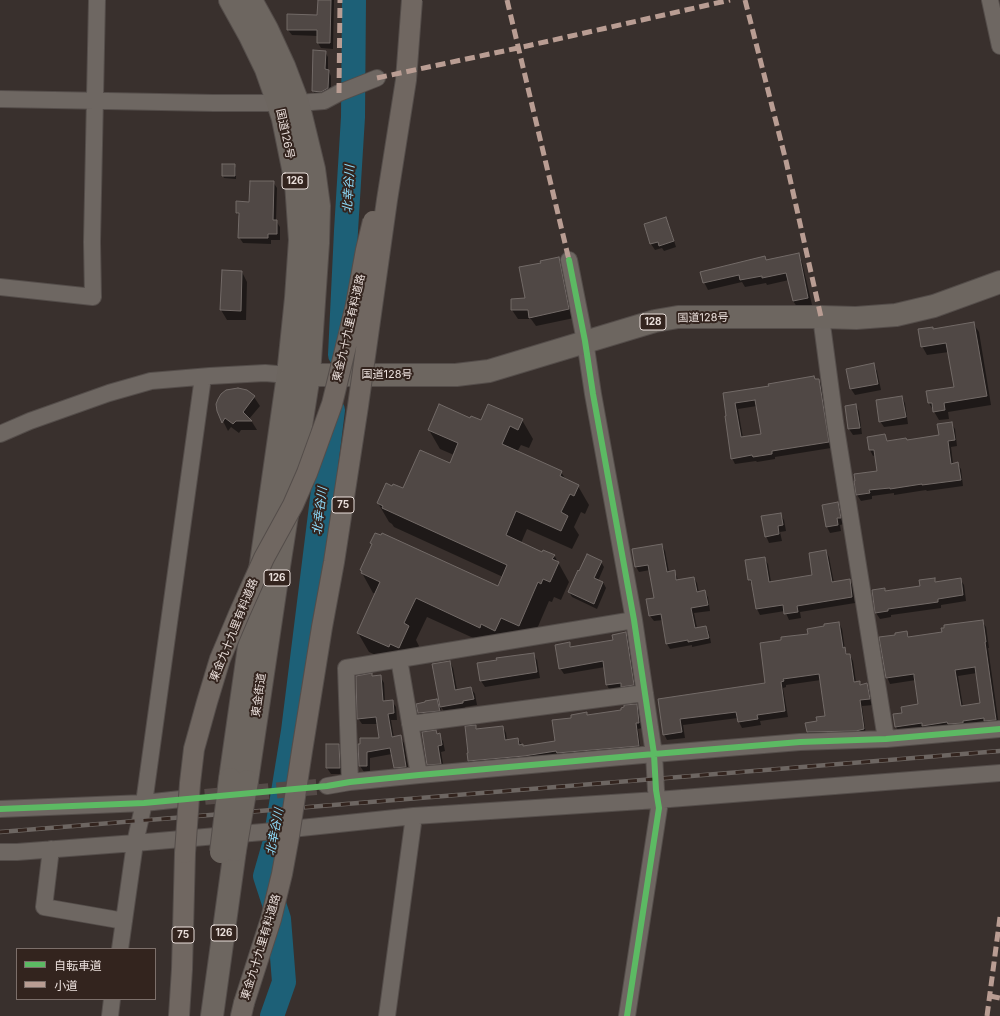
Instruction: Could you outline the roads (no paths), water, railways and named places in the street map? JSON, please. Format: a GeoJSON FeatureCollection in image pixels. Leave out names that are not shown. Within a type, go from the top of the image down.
{"type":"FeatureCollection","features":[{"type":"Feature","properties":{"kind":"highway","name":"国道126号"},"geometry":{"type":"LineString","coordinates":[[230,0],[266,69],[288,103]]}},
{"type":"Feature","properties":{"kind":"highway","name":"国道126号"},"geometry":{"type":"LineString","coordinates":[[251,0],[268,29],[284,66],[288,103],[283,119],[296,183],[300,240],[296,298],[298,375]]}},
{"type":"Feature","properties":{"kind":"highway","name":"国道128号"},"geometry":{"type":"LineString","coordinates":[[298,375],[456,375],[489,371],[655,321],[678,317],[856,318],[896,315],[934,306],[1000,282]]}},
{"type":"Feature","properties":{"kind":"highway","name":"東金街道"},"geometry":{"type":"LineString","coordinates":[[198,1016],[228,851],[298,375]]}},
{"type":"Feature","properties":{"kind":"highway","name":"東金街道"},"geometry":{"type":"LineString","coordinates":[[212,1016],[228,851]]}},
{"type":"Feature","properties":{"kind":"main road","name":"東金九十九里有料道路"},"geometry":{"type":"LineString","coordinates":[[179,1016],[182,969],[185,854],[194,749],[220,660],[264,558],[293,505],[307,473],[332,404],[356,306],[378,196],[412,0]]}},
{"type":"Feature","properties":{"kind":"main road","name":"東金九十九里有料道路"},"geometry":{"type":"LineString","coordinates":[[242,1010],[271,919],[282,874],[289,836],[334,562],[406,80],[412,0]]}},
{"type":"Feature","properties":{"kind":"street"},"geometry":{"type":"LineString","coordinates":[[0,287],[93,297],[92,242],[97,0]]}},
{"type":"Feature","properties":{"kind":"street"},"geometry":{"type":"LineString","coordinates":[[990,0],[1000,46]]}},
{"type":"Feature","properties":{"kind":"street"},"geometry":{"type":"LineString","coordinates":[[0,99],[206,103],[288,103],[324,101],[339,93],[377,78]]}},
{"type":"Feature","properties":{"kind":"street"},"geometry":{"type":"LineString","coordinates":[[569,260],[634,620],[654,754],[656,790],[659,808],[627,1016]]}},
{"type":"Feature","properties":{"kind":"street"},"geometry":{"type":"LineString","coordinates":[[821,317],[835,422],[886,739]]}},
{"type":"Feature","properties":{"kind":"street"},"geometry":{"type":"LineString","coordinates":[[0,434],[30,421],[109,393],[151,381],[265,373],[298,375]]}},
{"type":"Feature","properties":{"kind":"street"},"geometry":{"type":"LineString","coordinates":[[120,948],[135,843],[144,803],[203,377]]}},
{"type":"Feature","properties":{"kind":"street"},"geometry":{"type":"LineString","coordinates":[[350,782],[346,668],[634,620]]}},
{"type":"Feature","properties":{"kind":"street"},"geometry":{"type":"LineString","coordinates":[[398,659],[419,775]]}},
{"type":"Feature","properties":{"kind":"street"},"geometry":{"type":"LineString","coordinates":[[410,724],[645,693]]}},
{"type":"Feature","properties":{"kind":"street"},"geometry":{"type":"LineString","coordinates":[[327,786],[350,782],[419,775],[654,754],[800,742],[886,739],[1000,729]]}},
{"type":"Feature","properties":{"kind":"street"},"geometry":{"type":"LineString","coordinates":[[0,852],[135,843],[263,832],[414,816],[658,800],[1000,773]]}},
{"type":"Feature","properties":{"kind":"street"},"geometry":{"type":"LineString","coordinates":[[0,809],[144,803],[181,799]]}},
{"type":"Feature","properties":{"kind":"street"},"geometry":{"type":"LineString","coordinates":[[387,1016],[414,816]]}},
{"type":"Feature","properties":{"kind":"street"},"geometry":{"type":"LineString","coordinates":[[51,849],[44,907],[124,921]]}},
{"type":"Feature","properties":{"kind":"street"},"geometry":{"type":"LineString","coordinates":[[110,1016],[112,1000]]}},
{"type":"Feature","properties":{"kind":"waterway","name":"北幸谷川"},"geometry":{"type":"LineString","coordinates":[[340,355],[353,117],[354,0]]}},
{"type":"Feature","properties":{"kind":"waterway","name":"北幸谷川"},"geometry":{"type":"LineString","coordinates":[[272,1016],[284,982],[279,919],[265,876],[275,841],[293,731],[333,410]]}},
{"type":"Feature","properties":{"kind":"tunnel"},"geometry":{"type":"LineString","coordinates":[[181,799],[327,786]]}},
{"type":"Feature","properties":{"kind":"railway"},"geometry":{"type":"LineString","coordinates":[[0,832],[1000,751]]}}]}
